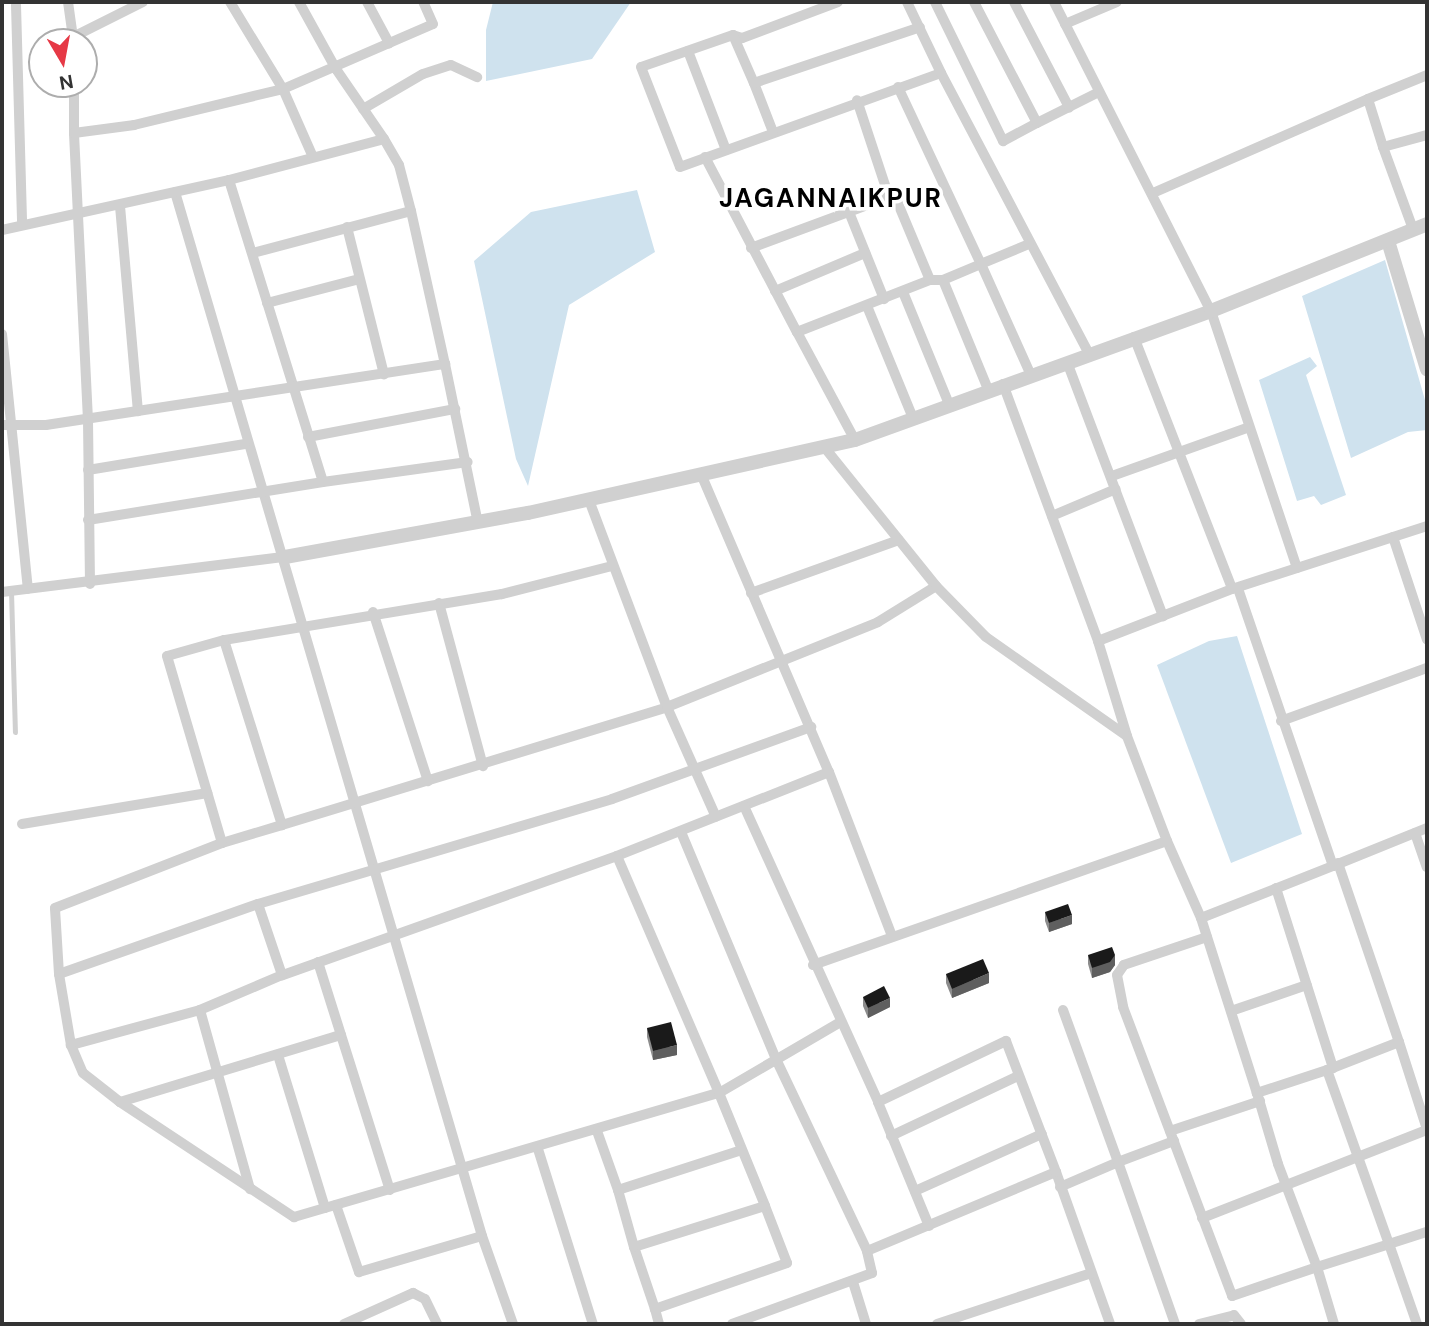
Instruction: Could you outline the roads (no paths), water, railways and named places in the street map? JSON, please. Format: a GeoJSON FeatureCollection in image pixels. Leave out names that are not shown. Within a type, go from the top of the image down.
{"type":"FeatureCollection","features":[{"type":"Feature","properties":{"kind":"street"},"geometry":{"type":"LineString","coordinates":[[68,2],[72,28]]}},
{"type":"Feature","properties":{"kind":"street"},"geometry":{"type":"LineString","coordinates":[[94,28],[142,2]]}},
{"type":"Feature","properties":{"kind":"street"},"geometry":{"type":"LineString","coordinates":[[230,2],[283,89],[313,157]]}},
{"type":"Feature","properties":{"kind":"street"},"geometry":{"type":"LineString","coordinates":[[299,2],[336,69],[398,164],[468,462],[478,523]]}},
{"type":"Feature","properties":{"kind":"street"},"geometry":{"type":"LineString","coordinates":[[366,2],[389,43]]}},
{"type":"Feature","properties":{"kind":"street"},"geometry":{"type":"LineString","coordinates":[[74,133],[134,125],[283,89],[336,69],[433,24],[423,2]]}},
{"type":"Feature","properties":{"kind":"street"},"geometry":{"type":"LineString","coordinates":[[838,2],[742,38],[733,35],[641,67],[680,167],[857,100],[941,73]]}},
{"type":"Feature","properties":{"kind":"street"},"geometry":{"type":"LineString","coordinates":[[907,2],[1029,244],[1089,355]]}},
{"type":"Feature","properties":{"kind":"street"},"geometry":{"type":"LineString","coordinates":[[935,2],[1003,141],[1099,92]]}},
{"type":"Feature","properties":{"kind":"street"},"geometry":{"type":"LineString","coordinates":[[974,2],[1037,122]]}},
{"type":"Feature","properties":{"kind":"street"},"geometry":{"type":"LineString","coordinates":[[1014,2],[1069,107]]}},
{"type":"Feature","properties":{"kind":"street"},"geometry":{"type":"LineString","coordinates":[[1054,2],[1211,311],[1247,428],[1297,568]]}},
{"type":"Feature","properties":{"kind":"street"},"geometry":{"type":"LineString","coordinates":[[1065,24],[1116,2]]}},
{"type":"Feature","properties":{"kind":"street"},"geometry":{"type":"LineString","coordinates":[[18,3],[22,225]]}},
{"type":"Feature","properties":{"kind":"street"},"geometry":{"type":"LineString","coordinates":[[754,83],[920,27]]}},
{"type":"Feature","properties":{"kind":"street"},"geometry":{"type":"LineString","coordinates":[[733,35],[773,132]]}},
{"type":"Feature","properties":{"kind":"street"},"geometry":{"type":"LineString","coordinates":[[688,51],[726,150]]}},
{"type":"Feature","properties":{"kind":"street"},"geometry":{"type":"LineString","coordinates":[[363,109],[423,74],[451,65],[477,77]]}},
{"type":"Feature","properties":{"kind":"street"},"geometry":{"type":"LineString","coordinates":[[1153,193],[1427,75]]}},
{"type":"Feature","properties":{"kind":"street"},"geometry":{"type":"LineString","coordinates":[[898,87],[1030,373]]}},
{"type":"Feature","properties":{"kind":"street"},"geometry":{"type":"LineString","coordinates":[[74,98],[88,419],[90,584]]}},
{"type":"Feature","properties":{"kind":"street"},"geometry":{"type":"LineString","coordinates":[[6,591],[90,584],[285,557],[478,523],[855,440],[1030,373],[1211,311],[1388,242],[1420,226],[1383,147],[1368,99]]}},
{"type":"Feature","properties":{"kind":"street"},"geometry":{"type":"LineString","coordinates":[[857,100],[889,197],[897,201],[930,280]]}},
{"type":"Feature","properties":{"kind":"street"},"geometry":{"type":"LineString","coordinates":[[1383,147],[1427,135]]}},
{"type":"Feature","properties":{"kind":"street"},"geometry":{"type":"LineString","coordinates":[[2,230],[79,212],[120,206],[384,139]]}},
{"type":"Feature","properties":{"kind":"street"},"geometry":{"type":"LineString","coordinates":[[705,157],[855,440]]}},
{"type":"Feature","properties":{"kind":"street"},"geometry":{"type":"LineString","coordinates":[[229,180],[323,482]]}},
{"type":"Feature","properties":{"kind":"street"},"geometry":{"type":"LineString","coordinates":[[174,192],[232,398],[285,557],[465,1169],[482,1236],[510,1323]]}},
{"type":"Feature","properties":{"kind":"street"},"geometry":{"type":"LineString","coordinates":[[751,247],[889,197]]}},
{"type":"Feature","properties":{"kind":"street"},"geometry":{"type":"LineString","coordinates":[[120,206],[138,411]]}},
{"type":"Feature","properties":{"kind":"street"},"geometry":{"type":"LineString","coordinates":[[253,253],[411,211]]}},
{"type":"Feature","properties":{"kind":"street"},"geometry":{"type":"LineString","coordinates":[[849,212],[884,299]]}},
{"type":"Feature","properties":{"kind":"street"},"geometry":{"type":"LineString","coordinates":[[347,227],[384,373]]}},
{"type":"Feature","properties":{"kind":"street"},"geometry":{"type":"LineString","coordinates":[[1388,242],[1427,369]]}},
{"type":"Feature","properties":{"kind":"street"},"geometry":{"type":"LineString","coordinates":[[797,332],[930,280],[943,280],[1029,244]]}},
{"type":"Feature","properties":{"kind":"street"},"geometry":{"type":"LineString","coordinates":[[775,291],[865,253]]}},
{"type":"Feature","properties":{"kind":"street"},"geometry":{"type":"LineString","coordinates":[[267,303],[359,279]]}},
{"type":"Feature","properties":{"kind":"street"},"geometry":{"type":"LineString","coordinates":[[943,280],[988,389]]}},
{"type":"Feature","properties":{"kind":"street"},"geometry":{"type":"LineString","coordinates":[[903,292],[949,404]]}},
{"type":"Feature","properties":{"kind":"street"},"geometry":{"type":"LineString","coordinates":[[867,306],[913,418]]}},
{"type":"Feature","properties":{"kind":"street"},"geometry":{"type":"LineString","coordinates":[[2,334],[5,425],[28,589]]}},
{"type":"Feature","properties":{"kind":"street"},"geometry":{"type":"LineString","coordinates":[[1134,337],[1235,588],[1399,1042],[1427,1130],[1202,1218]]}},
{"type":"Feature","properties":{"kind":"street"},"geometry":{"type":"LineString","coordinates":[[1067,362],[1163,616]]}},
{"type":"Feature","properties":{"kind":"street"},"geometry":{"type":"LineString","coordinates":[[5,425],[88,419],[445,364]]}},
{"type":"Feature","properties":{"kind":"street"},"geometry":{"type":"LineString","coordinates":[[1003,384],[1098,641],[1127,736],[1167,841],[1201,918],[1334,1324]]}},
{"type":"Feature","properties":{"kind":"street"},"geometry":{"type":"LineString","coordinates":[[307,437],[455,409]]}},
{"type":"Feature","properties":{"kind":"street"},"geometry":{"type":"LineString","coordinates":[[1112,476],[1247,428]]}},
{"type":"Feature","properties":{"kind":"street"},"geometry":{"type":"LineString","coordinates":[[88,470],[246,444]]}},
{"type":"Feature","properties":{"kind":"street"},"geometry":{"type":"LineString","coordinates":[[825,448],[936,586],[986,637],[1127,736]]}},
{"type":"Feature","properties":{"kind":"street"},"geometry":{"type":"LineString","coordinates":[[88,520],[262,491],[468,462]]}},
{"type":"Feature","properties":{"kind":"street"},"geometry":{"type":"LineString","coordinates":[[701,474],[811,727],[892,936]]}},
{"type":"Feature","properties":{"kind":"street"},"geometry":{"type":"LineString","coordinates":[[1052,516],[1116,489]]}},
{"type":"Feature","properties":{"kind":"street"},"geometry":{"type":"LineString","coordinates":[[589,500],[667,707],[716,817]]}},
{"type":"Feature","properties":{"kind":"street"},"geometry":{"type":"LineString","coordinates":[[1098,641],[1235,588],[1427,526]]}},
{"type":"Feature","properties":{"kind":"street"},"geometry":{"type":"LineString","coordinates":[[1392,537],[1427,640]]}},
{"type":"Feature","properties":{"kind":"street"},"geometry":{"type":"LineString","coordinates":[[751,593],[899,540]]}},
{"type":"Feature","properties":{"kind":"street"},"geometry":{"type":"LineString","coordinates":[[222,843],[167,656],[224,640],[303,624],[502,594],[612,566]]}},
{"type":"Feature","properties":{"kind":"street"},"geometry":{"type":"LineString","coordinates":[[839,1023],[775,1057],[719,1093],[538,1149],[294,1217],[120,1102],[83,1073],[71,1045],[59,974],[55,908],[222,843],[355,801],[483,766],[667,707],[782,663],[878,622],[936,586]]}},
{"type":"Feature","properties":{"kind":"street"},"geometry":{"type":"LineString","coordinates":[[439,603],[483,766]]}},
{"type":"Feature","properties":{"kind":"street"},"geometry":{"type":"LineString","coordinates":[[373,612],[428,781]]}},
{"type":"Feature","properties":{"kind":"street"},"geometry":{"type":"LineString","coordinates":[[224,640],[282,825]]}},
{"type":"Feature","properties":{"kind":"street"},"geometry":{"type":"LineString","coordinates":[[1281,721],[1427,668]]}},
{"type":"Feature","properties":{"kind":"street"},"geometry":{"type":"LineString","coordinates":[[59,974],[258,904],[695,770],[811,727]]}},
{"type":"Feature","properties":{"kind":"street"},"geometry":{"type":"LineString","coordinates":[[71,1045],[200,1010],[282,975],[618,856],[829,772]]}},
{"type":"Feature","properties":{"kind":"street"},"geometry":{"type":"LineString","coordinates":[[22,824],[207,793]]}},
{"type":"Feature","properties":{"kind":"street"},"geometry":{"type":"LineString","coordinates":[[744,806],[839,1023],[878,1102],[929,1226]]}},
{"type":"Feature","properties":{"kind":"street"},"geometry":{"type":"LineString","coordinates":[[1201,918],[1427,828]]}},
{"type":"Feature","properties":{"kind":"street"},"geometry":{"type":"LineString","coordinates":[[681,832],[775,1057],[867,1251],[872,1273],[732,1324]]}},
{"type":"Feature","properties":{"kind":"street"},"geometry":{"type":"LineString","coordinates":[[1415,833],[1427,867]]}},
{"type":"Feature","properties":{"kind":"street"},"geometry":{"type":"LineString","coordinates":[[813,965],[1167,841]]}},
{"type":"Feature","properties":{"kind":"street"},"geometry":{"type":"LineString","coordinates":[[618,856],[719,1093],[787,1264],[654,1309]]}},
{"type":"Feature","properties":{"kind":"street"},"geometry":{"type":"LineString","coordinates":[[1276,888],[1358,1157],[1417,1324]]}},
{"type":"Feature","properties":{"kind":"street"},"geometry":{"type":"LineString","coordinates":[[258,904],[282,975]]}},
{"type":"Feature","properties":{"kind":"street"},"geometry":{"type":"LineString","coordinates":[[1207,937],[1124,965],[1117,975],[1123,1007],[1232,1296],[1427,1232]]}},
{"type":"Feature","properties":{"kind":"street"},"geometry":{"type":"LineString","coordinates":[[318,962],[390,1190]]}},
{"type":"Feature","properties":{"kind":"street"},"geometry":{"type":"LineString","coordinates":[[1231,1011],[1307,985]]}},
{"type":"Feature","properties":{"kind":"street"},"geometry":{"type":"LineString","coordinates":[[200,1010],[220,1070],[250,1189]]}},
{"type":"Feature","properties":{"kind":"street"},"geometry":{"type":"LineString","coordinates":[[1063,1010],[1175,1324]]}},
{"type":"Feature","properties":{"kind":"street"},"geometry":{"type":"LineString","coordinates":[[120,1102],[341,1035]]}},
{"type":"Feature","properties":{"kind":"street"},"geometry":{"type":"LineString","coordinates":[[878,1102],[1006,1041],[1110,1324]]}},
{"type":"Feature","properties":{"kind":"street"},"geometry":{"type":"LineString","coordinates":[[1060,1187],[1259,1097],[1399,1042]]}},
{"type":"Feature","properties":{"kind":"street"},"geometry":{"type":"LineString","coordinates":[[278,1055],[330,1206],[359,1272],[482,1236]]}},
{"type":"Feature","properties":{"kind":"street"},"geometry":{"type":"LineString","coordinates":[[891,1136],[1018,1076]]}},
{"type":"Feature","properties":{"kind":"street"},"geometry":{"type":"LineString","coordinates":[[597,1130],[659,1324]]}},
{"type":"Feature","properties":{"kind":"street"},"geometry":{"type":"LineString","coordinates":[[915,1191],[1042,1134]]}},
{"type":"Feature","properties":{"kind":"street"},"geometry":{"type":"LineString","coordinates":[[538,1149],[593,1324]]}},
{"type":"Feature","properties":{"kind":"street"},"geometry":{"type":"LineString","coordinates":[[618,1190],[742,1150]]}},
{"type":"Feature","properties":{"kind":"street"},"geometry":{"type":"LineString","coordinates":[[867,1251],[1056,1172]]}},
{"type":"Feature","properties":{"kind":"street"},"geometry":{"type":"LineString","coordinates":[[634,1247],[765,1206]]}},
{"type":"Feature","properties":{"kind":"street"},"geometry":{"type":"LineString","coordinates":[[937,1324],[1091,1273]]}},
{"type":"Feature","properties":{"kind":"street"},"geometry":{"type":"LineString","coordinates":[[853,1282],[866,1324]]}},
{"type":"Feature","properties":{"kind":"street"},"geometry":{"type":"LineString","coordinates":[[344,1324],[413,1293],[425,1299],[437,1324]]}},
{"type":"Feature","properties":{"kind":"street"},"geometry":{"type":"LineString","coordinates":[[1199,1324],[1234,1315],[1241,1324]]}},
{"type":"Feature","properties":{"kind":"lane"},"geometry":{"type":"LineString","coordinates":[[6,591],[15,732]]}},
{"type":"Feature","properties":{"kind":"water"},"geometry":{"type":"Polygon","coordinates":[[[493,2],[631,2],[592,59],[486,81],[486,30],[493,2]]]}},
{"type":"Feature","properties":{"kind":"water"},"geometry":{"type":"Polygon","coordinates":[[[637,190],[655,252],[569,305],[528,486],[516,459],[474,261],[531,212],[637,190]]]}},
{"type":"Feature","properties":{"kind":"water"},"geometry":{"type":"Polygon","coordinates":[[[1385,260],[1427,407],[1427,430],[1408,432],[1351,458],[1302,296],[1385,260]]]}},
{"type":"Feature","properties":{"kind":"water"},"geometry":{"type":"Polygon","coordinates":[[[1310,357],[1317,366],[1306,375],[1346,495],[1321,505],[1314,496],[1297,501],[1259,380],[1310,357]]]}},
{"type":"Feature","properties":{"kind":"water"},"geometry":{"type":"Polygon","coordinates":[[[1237,636],[1302,834],[1231,863],[1157,665],[1209,641],[1237,636]]]}},
{"type":"Feature","properties":{"kind":"district","name":"JAGANNAIKPUR"},"geometry":{"type":"Point","coordinates":[831,199]}}]}
